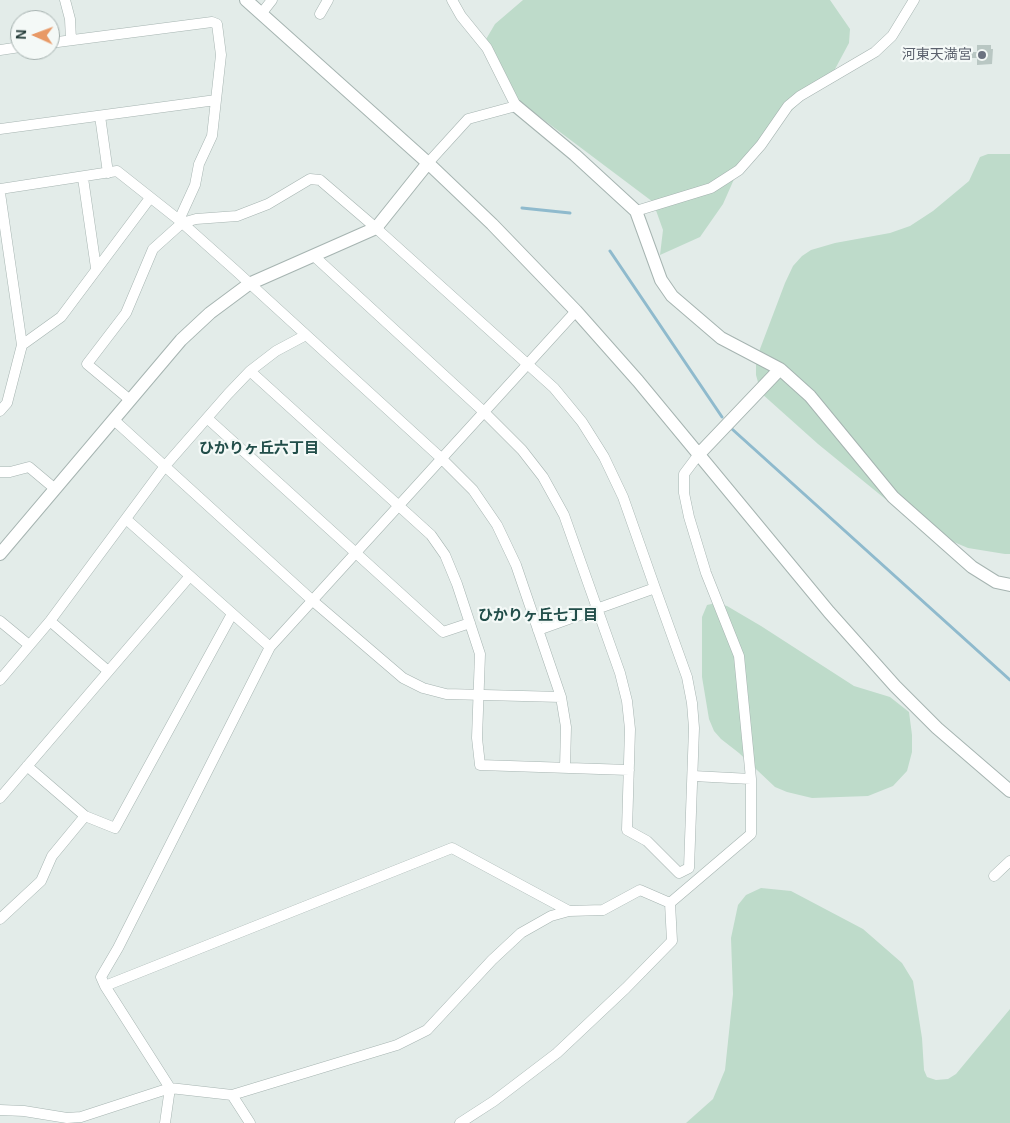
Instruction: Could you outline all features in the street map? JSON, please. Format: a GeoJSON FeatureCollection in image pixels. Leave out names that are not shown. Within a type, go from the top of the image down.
{"type":"FeatureCollection","features":[{"type":"Feature","properties":{"kind":"street"},"geometry":{"type":"LineString","coordinates":[[65,0],[70,20],[71,40]]}},
{"type":"Feature","properties":{"kind":"street"},"geometry":{"type":"LineString","coordinates":[[246,0],[428,163],[492,224],[576,311],[638,381],[829,612],[895,686],[937,728],[1010,791]]}},
{"type":"Feature","properties":{"kind":"street"},"geometry":{"type":"LineString","coordinates":[[261,14],[272,0]]}},
{"type":"Feature","properties":{"kind":"street"},"geometry":{"type":"LineString","coordinates":[[320,14],[328,0]]}},
{"type":"Feature","properties":{"kind":"street"},"geometry":{"type":"LineString","coordinates":[[452,0],[487,48],[516,106],[575,155],[636,211],[662,280],[672,296],[721,338],[780,369],[810,396],[892,497],[972,567],[996,582],[1010,586]]}},
{"type":"Feature","properties":{"kind":"street"},"geometry":{"type":"LineString","coordinates":[[636,211],[711,188],[739,170],[761,145],[788,106],[800,96],[875,52],[892,36],[914,0]]}},
{"type":"Feature","properties":{"kind":"street"},"geometry":{"type":"LineString","coordinates":[[60,42],[212,22],[216,24],[221,55],[212,136],[199,164],[195,185],[180,221],[153,249],[126,313],[87,364],[130,400]]}},
{"type":"Feature","properties":{"kind":"street"},"geometry":{"type":"LineString","coordinates":[[0,129],[216,100]]}},
{"type":"Feature","properties":{"kind":"street"},"geometry":{"type":"LineString","coordinates":[[0,554],[181,340],[210,312],[249,284],[376,228],[428,163],[468,119],[516,106]]}},
{"type":"Feature","properties":{"kind":"street"},"geometry":{"type":"LineString","coordinates":[[100,116],[108,173]]}},
{"type":"Feature","properties":{"kind":"street"},"geometry":{"type":"LineString","coordinates":[[0,411],[7,403],[22,345],[0,191],[117,171],[180,221],[441,458],[473,490],[497,525],[516,565],[561,697],[566,727],[565,768]]}},
{"type":"Feature","properties":{"kind":"street"},"geometry":{"type":"LineString","coordinates":[[83,178],[96,268]]}},
{"type":"Feature","properties":{"kind":"street"},"geometry":{"type":"LineString","coordinates":[[180,221],[237,216],[268,204],[310,179],[320,180],[554,388],[582,422],[604,457],[623,497],[686,677],[692,703],[694,728],[689,868],[679,873],[646,841],[627,830],[630,729],[627,701],[620,673],[564,515],[543,477],[522,450],[484,412],[314,256]]}},
{"type":"Feature","properties":{"kind":"street"},"geometry":{"type":"LineString","coordinates":[[22,345],[61,317],[150,198]]}},
{"type":"Feature","properties":{"kind":"street"},"geometry":{"type":"LineString","coordinates":[[165,1123],[170,1088],[101,977],[118,948],[270,647],[576,311]]}},
{"type":"Feature","properties":{"kind":"street"},"geometry":{"type":"LineString","coordinates":[[0,680],[50,621],[165,466],[206,418],[250,372],[276,351],[306,335]]}},
{"type":"Feature","properties":{"kind":"street"},"geometry":{"type":"LineString","coordinates":[[670,903],[751,834],[751,779],[739,656],[706,573],[691,525],[684,493],[684,474],[699,454],[780,369]]}},
{"type":"Feature","properties":{"kind":"street"},"geometry":{"type":"LineString","coordinates":[[250,372],[431,536],[445,555],[480,654],[477,738],[480,766],[629,770]]}},
{"type":"Feature","properties":{"kind":"street"},"geometry":{"type":"LineString","coordinates":[[206,418],[442,632],[470,622]]}},
{"type":"Feature","properties":{"kind":"street"},"geometry":{"type":"LineString","coordinates":[[114,420],[313,601],[403,678],[423,688],[446,694],[561,697]]}},
{"type":"Feature","properties":{"kind":"street"},"geometry":{"type":"LineString","coordinates":[[0,472],[10,472],[29,467],[54,488]]}},
{"type":"Feature","properties":{"kind":"street"},"geometry":{"type":"LineString","coordinates":[[126,519],[270,647]]}},
{"type":"Feature","properties":{"kind":"street"},"geometry":{"type":"LineString","coordinates":[[0,798],[190,576]]}},
{"type":"Feature","properties":{"kind":"street"},"geometry":{"type":"LineString","coordinates":[[538,630],[655,588]]}},
{"type":"Feature","properties":{"kind":"street"},"geometry":{"type":"LineString","coordinates":[[27,766],[86,816],[115,828],[232,614]]}},
{"type":"Feature","properties":{"kind":"street"},"geometry":{"type":"LineString","coordinates":[[0,621],[29,645]]}},
{"type":"Feature","properties":{"kind":"street"},"geometry":{"type":"LineString","coordinates":[[50,621],[108,671]]}},
{"type":"Feature","properties":{"kind":"street"},"geometry":{"type":"LineString","coordinates":[[692,776],[751,779]]}},
{"type":"Feature","properties":{"kind":"street"},"geometry":{"type":"LineString","coordinates":[[0,919],[40,881],[52,856],[86,816]]}},
{"type":"Feature","properties":{"kind":"street"},"geometry":{"type":"LineString","coordinates":[[105,986],[452,848],[569,911]]}},
{"type":"Feature","properties":{"kind":"street"},"geometry":{"type":"LineString","coordinates":[[994,876],[1010,862]]}},
{"type":"Feature","properties":{"kind":"street"},"geometry":{"type":"LineString","coordinates":[[0,1110],[24,1111],[67,1118],[81,1117],[170,1088],[232,1095],[397,1045],[427,1030],[492,960],[521,933],[551,916],[569,911],[603,910],[640,890],[670,903]]}},
{"type":"Feature","properties":{"kind":"street"},"geometry":{"type":"LineString","coordinates":[[460,1123],[494,1101],[557,1053],[626,988],[672,941],[670,903]]}},
{"type":"Feature","properties":{"kind":"street"},"geometry":{"type":"LineString","coordinates":[[232,1095],[250,1123]]}},
{"type":"Feature","properties":{"kind":"green space"},"geometry":{"type":"Polygon","coordinates":[[[523,0],[830,0],[850,29],[849,43],[827,84],[801,101],[756,147],[739,168],[723,204],[700,237],[660,255],[663,230],[653,202],[508,93],[485,41],[495,24],[523,0]]]}},
{"type":"Feature","properties":{"kind":"green space"},"geometry":{"type":"Polygon","coordinates":[[[988,154],[1010,154],[1010,554],[968,548],[930,532],[889,502],[818,444],[761,393],[756,375],[756,362],[760,349],[785,283],[793,266],[802,256],[811,250],[835,243],[890,233],[910,226],[933,211],[969,181],[980,157],[988,154]]]}},
{"type":"Feature","properties":{"kind":"green space"},"geometry":{"type":"Polygon","coordinates":[[[716,603],[727,606],[761,626],[854,686],[890,697],[909,712],[912,752],[907,771],[893,786],[868,796],[812,798],[787,792],[775,787],[721,739],[714,731],[709,719],[702,677],[702,617],[707,605],[716,603]]]}},
{"type":"Feature","properties":{"kind":"green space"},"geometry":{"type":"Polygon","coordinates":[[[761,888],[791,891],[863,929],[902,963],[913,981],[922,1038],[924,1070],[927,1077],[936,1080],[948,1079],[956,1074],[1010,1009],[1010,1123],[686,1123],[713,1099],[725,1070],[733,994],[731,938],[738,905],[746,895],[761,888]]]}},
{"type":"Feature","properties":{"kind":"building","name":"河東天満宮"},"geometry":{"type":"Polygon","coordinates":[[[977,45],[991,45],[991,49],[993,49],[992,64],[977,65],[977,58],[971,58],[971,52],[977,52],[977,45]]]}},
{"type":"Feature","properties":{"kind":"waterway"},"geometry":{"type":"LineString","coordinates":[[522,208],[570,213]]}},
{"type":"Feature","properties":{"kind":"waterway"},"geometry":{"type":"LineString","coordinates":[[610,251],[722,417]]}},
{"type":"Feature","properties":{"kind":"waterway"},"geometry":{"type":"LineString","coordinates":[[732,429],[1010,680]]}},
{"type":"Feature","properties":{"kind":"place","name":"河東天満宮"},"geometry":{"type":"Point","coordinates":[982,55]}},
{"type":"Feature","properties":{"kind":"district","name":"ひかりヶ丘六丁目"},"geometry":{"type":"Point","coordinates":[259,449]}},
{"type":"Feature","properties":{"kind":"district","name":"ひかりヶ丘七丁目"},"geometry":{"type":"Point","coordinates":[538,616]}}]}
